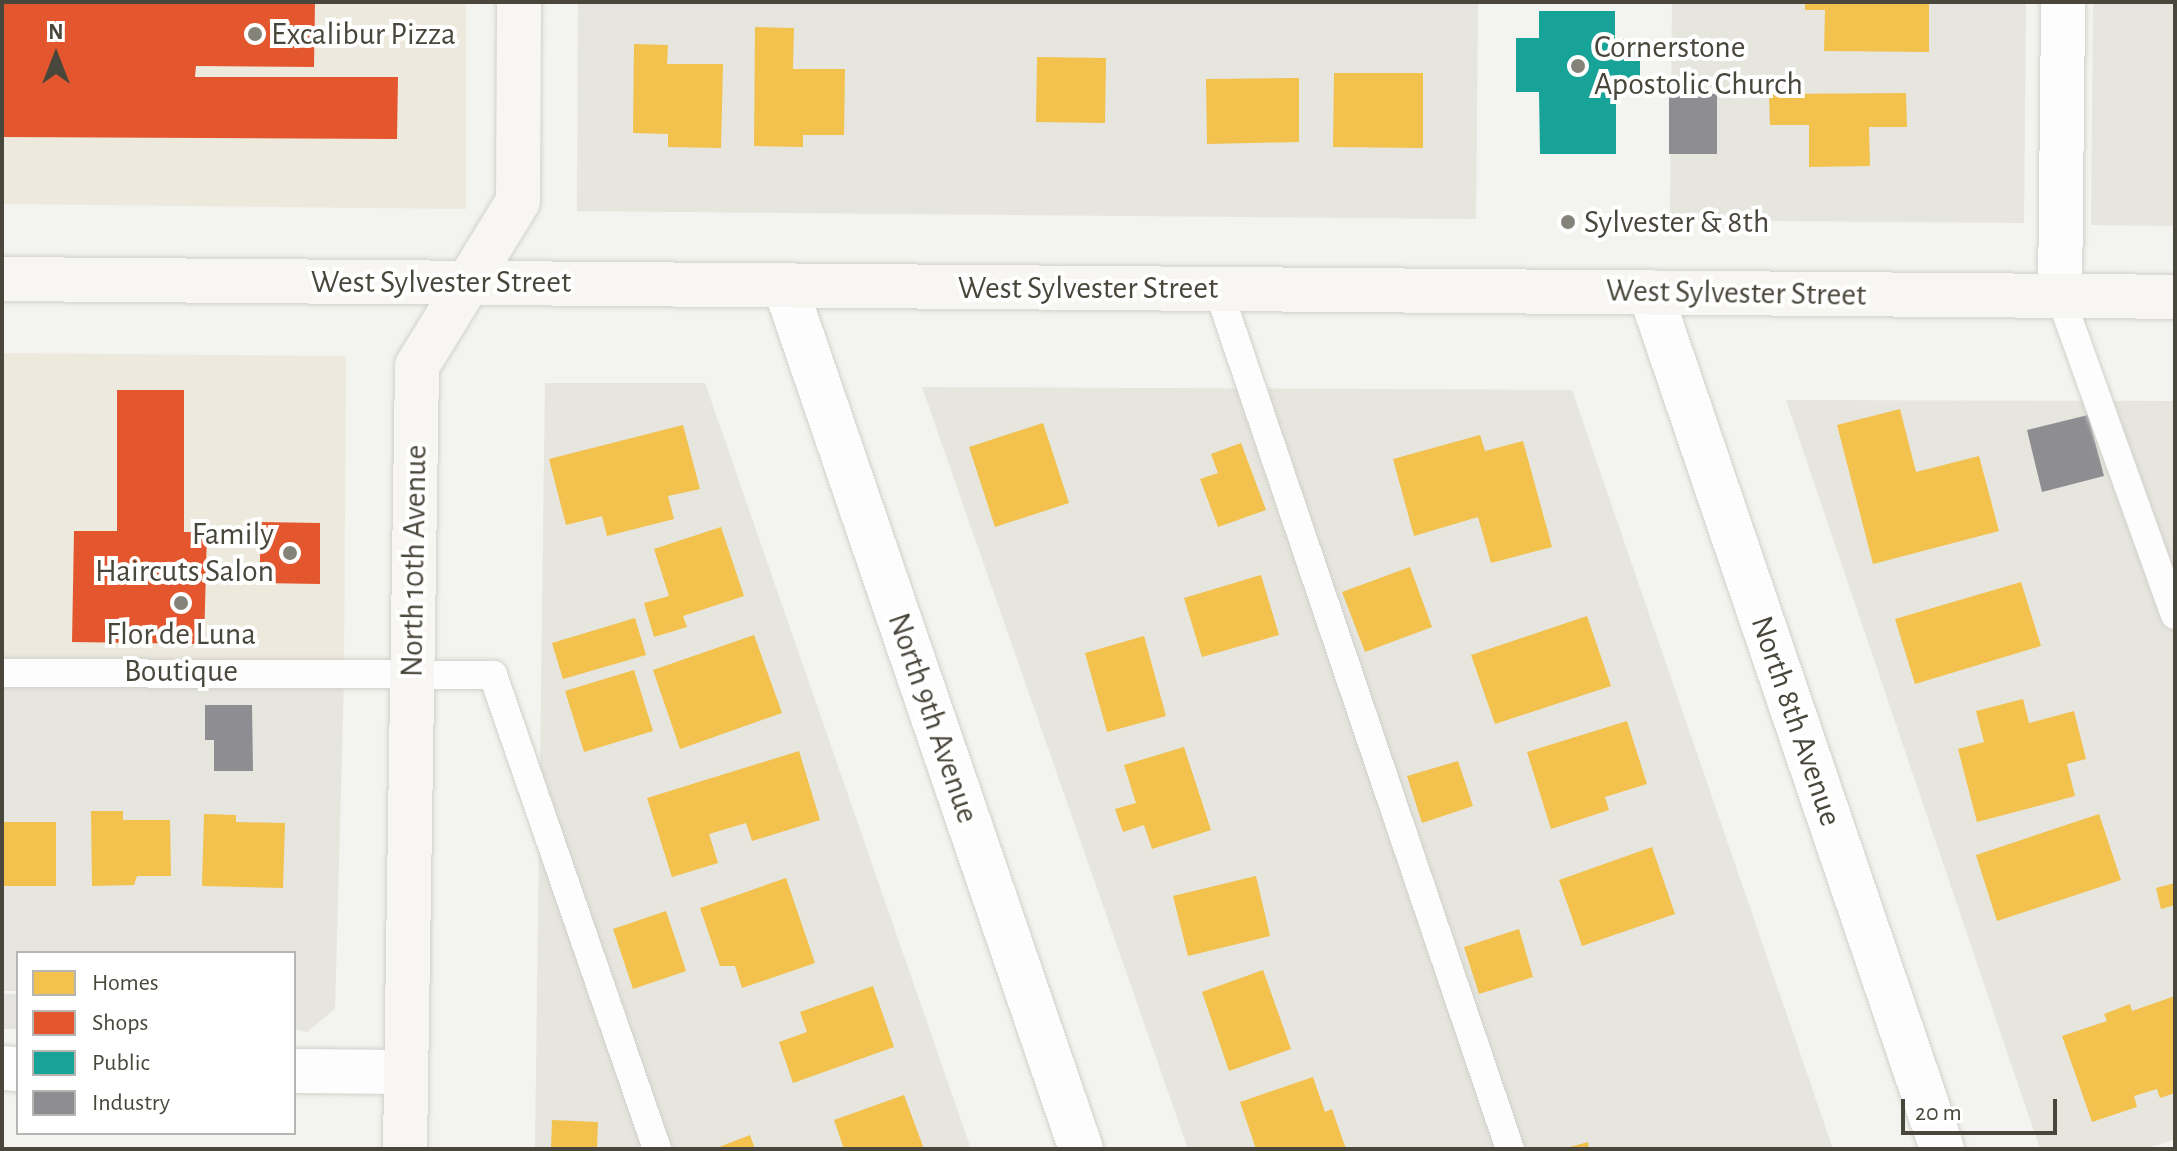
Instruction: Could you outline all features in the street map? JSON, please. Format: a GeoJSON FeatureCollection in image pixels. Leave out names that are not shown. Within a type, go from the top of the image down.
{"type":"FeatureCollection","features":[{"type":"Feature","properties":{"kind":"street","name":"North 10th Avenue"},"geometry":{"type":"LineString","coordinates":[[405,1149],[417,366],[518,201],[519,2]]}},
{"type":"Feature","properties":{"kind":"street"},"geometry":{"type":"LineString","coordinates":[[2060,296],[2063,2]]}},
{"type":"Feature","properties":{"kind":"street","name":"West Sylvester Street"},"geometry":{"type":"LineString","coordinates":[[2,279],[2175,297]]}},
{"type":"Feature","properties":{"kind":"street","name":"North 9th Avenue"},"geometry":{"type":"LineString","coordinates":[[785,286],[1081,1149]]}},
{"type":"Feature","properties":{"kind":"street","name":"North 8th Avenue"},"geometry":{"type":"LineString","coordinates":[[1650,292],[1942,1149]]}},
{"type":"Feature","properties":{"kind":"street"},"geometry":{"type":"LineString","coordinates":[[296,1071],[405,1072]]}},
{"type":"Feature","properties":{"kind":"lane"},"geometry":{"type":"LineString","coordinates":[[1218,289],[1510,1149]]}},
{"type":"Feature","properties":{"kind":"lane"},"geometry":{"type":"LineString","coordinates":[[2060,296],[2175,615]]}},
{"type":"Feature","properties":{"kind":"lane"},"geometry":{"type":"LineString","coordinates":[[2,673],[493,675],[657,1149]]}},
{"type":"Feature","properties":{"kind":"shaded area"},"geometry":{"type":"Polygon","coordinates":[[[2,2],[466,2],[466,209],[2,204],[2,2]]]}},
{"type":"Feature","properties":{"kind":"shaded area"},"geometry":{"type":"Polygon","coordinates":[[[578,2],[1478,2],[1476,219],[577,211],[578,2]]]}},
{"type":"Feature","properties":{"kind":"shaded area"},"geometry":{"type":"Polygon","coordinates":[[[1672,2],[2026,2],[2024,223],[1670,220],[1672,2]]]}},
{"type":"Feature","properties":{"kind":"shaded area"},"geometry":{"type":"Polygon","coordinates":[[[2093,2],[2175,2],[2175,226],[2091,225],[2093,2]]]}},
{"type":"Feature","properties":{"kind":"shaded area"},"geometry":{"type":"Polygon","coordinates":[[[2,353],[346,356],[344,679],[2,677],[2,353]]]}},
{"type":"Feature","properties":{"kind":"shaded area"},"geometry":{"type":"Polygon","coordinates":[[[545,383],[705,383],[971,1149],[535,1149],[545,383]]]}},
{"type":"Feature","properties":{"kind":"shaded area"},"geometry":{"type":"Polygon","coordinates":[[[922,387],[1572,390],[1833,1149],[1188,1149],[922,387]]]}},
{"type":"Feature","properties":{"kind":"shaded area"},"geometry":{"type":"Polygon","coordinates":[[[1786,400],[2175,401],[2175,1139],[2146,1149],[2040,1149],[1786,400]]]}},
{"type":"Feature","properties":{"kind":"shaded area"},"geometry":{"type":"Polygon","coordinates":[[[2,677],[344,679],[335,1009],[307,1032],[296,1029],[296,951],[16,951],[16,991],[2,991],[2,677]]]}},
{"type":"Feature","properties":{"kind":"shaded area"},"geometry":{"type":"Polygon","coordinates":[[[2,994],[16,994],[16,1029],[2,1029],[2,994]]]}},
{"type":"Feature","properties":{"kind":"building: Homes"},"geometry":{"type":"Polygon","coordinates":[[[1805,2],[1929,3],[1929,52],[1824,51],[1825,10],[1805,10],[1805,2]]]}},
{"type":"Feature","properties":{"kind":"building: Homes"},"geometry":{"type":"Polygon","coordinates":[[[755,27],[794,28],[793,69],[845,69],[844,135],[803,135],[803,147],[754,146],[755,27]]]}},
{"type":"Feature","properties":{"kind":"building: Homes"},"geometry":{"type":"Polygon","coordinates":[[[634,44],[668,45],[667,64],[723,64],[721,148],[668,147],[668,134],[633,133],[634,44]]]}},
{"type":"Feature","properties":{"kind":"building: Homes"},"geometry":{"type":"Polygon","coordinates":[[[1037,57],[1106,58],[1105,123],[1036,122],[1037,57]]]}},
{"type":"Feature","properties":{"kind":"building: Homes"},"geometry":{"type":"Polygon","coordinates":[[[1334,73],[1423,73],[1423,148],[1333,147],[1334,73]]]}},
{"type":"Feature","properties":{"kind":"building: Homes"},"geometry":{"type":"Polygon","coordinates":[[[1299,78],[1299,142],[1207,144],[1206,79],[1299,78]]]}},
{"type":"Feature","properties":{"kind":"building: Homes"},"geometry":{"type":"Polygon","coordinates":[[[1906,93],[1907,127],[1869,127],[1870,166],[1809,167],[1809,125],[1770,125],[1769,94],[1906,93]]]}},
{"type":"Feature","properties":{"kind":"building: Homes"},"geometry":{"type":"Polygon","coordinates":[[[1900,409],[1916,472],[1979,456],[1999,531],[1873,564],[1837,425],[1900,409]]]}},
{"type":"Feature","properties":{"kind":"building: Homes"},"geometry":{"type":"Polygon","coordinates":[[[1043,423],[1069,503],[995,527],[969,447],[1043,423]]]}},
{"type":"Feature","properties":{"kind":"building: Homes"},"geometry":{"type":"Polygon","coordinates":[[[683,425],[700,489],[668,496],[674,519],[607,536],[602,516],[566,525],[549,459],[683,425]]]}},
{"type":"Feature","properties":{"kind":"building: Homes"},"geometry":{"type":"Polygon","coordinates":[[[1480,435],[1485,451],[1523,441],[1552,547],[1491,563],[1478,517],[1414,536],[1393,459],[1480,435]]]}},
{"type":"Feature","properties":{"kind":"building: Homes"},"geometry":{"type":"Polygon","coordinates":[[[1241,443],[1266,510],[1218,527],[1200,479],[1218,473],[1211,454],[1241,443]]]}},
{"type":"Feature","properties":{"kind":"building: Homes"},"geometry":{"type":"Polygon","coordinates":[[[721,527],[744,596],[683,616],[687,627],[654,637],[644,603],[669,596],[654,549],[721,527]]]}},
{"type":"Feature","properties":{"kind":"building: Homes"},"geometry":{"type":"Polygon","coordinates":[[[1410,567],[1432,627],[1365,652],[1342,592],[1410,567]]]}},
{"type":"Feature","properties":{"kind":"building: Homes"},"geometry":{"type":"Polygon","coordinates":[[[1261,575],[1279,635],[1202,657],[1184,598],[1261,575]]]}},
{"type":"Feature","properties":{"kind":"building: Homes"},"geometry":{"type":"Polygon","coordinates":[[[2021,582],[2041,646],[1915,684],[1895,619],[2021,582]]]}},
{"type":"Feature","properties":{"kind":"building: Homes"},"geometry":{"type":"Polygon","coordinates":[[[1587,616],[1611,686],[1495,724],[1471,655],[1587,616]]]}},
{"type":"Feature","properties":{"kind":"building: Homes"},"geometry":{"type":"Polygon","coordinates":[[[635,618],[646,655],[563,679],[552,643],[635,618]]]}},
{"type":"Feature","properties":{"kind":"building: Homes"},"geometry":{"type":"Polygon","coordinates":[[[754,635],[782,713],[680,749],[653,670],[754,635]]]}},
{"type":"Feature","properties":{"kind":"building: Homes"},"geometry":{"type":"Polygon","coordinates":[[[1144,636],[1166,716],[1107,732],[1085,653],[1144,636]]]}},
{"type":"Feature","properties":{"kind":"building: Homes"},"geometry":{"type":"Polygon","coordinates":[[[634,670],[653,731],[584,752],[565,691],[634,670]]]}},
{"type":"Feature","properties":{"kind":"building: Homes"},"geometry":{"type":"Polygon","coordinates":[[[2023,699],[2029,723],[2074,711],[2086,759],[2067,764],[2075,796],[1977,822],[1958,749],[1984,742],[1976,711],[2023,699]]]}},
{"type":"Feature","properties":{"kind":"building: Homes"},"geometry":{"type":"Polygon","coordinates":[[[1627,721],[1647,784],[1605,797],[1609,810],[1551,829],[1527,752],[1627,721]]]}},
{"type":"Feature","properties":{"kind":"building: Homes"},"geometry":{"type":"Polygon","coordinates":[[[1184,747],[1211,830],[1152,849],[1144,825],[1123,832],[1115,809],[1136,803],[1124,765],[1184,747]]]}},
{"type":"Feature","properties":{"kind":"building: Homes"},"geometry":{"type":"Polygon","coordinates":[[[799,751],[820,820],[752,841],[746,823],[709,834],[718,863],[672,877],[647,798],[799,751]]]}},
{"type":"Feature","properties":{"kind":"building: Homes"},"geometry":{"type":"Polygon","coordinates":[[[1458,761],[1473,806],[1422,823],[1407,776],[1458,761]]]}},
{"type":"Feature","properties":{"kind":"building: Homes"},"geometry":{"type":"Polygon","coordinates":[[[91,811],[123,811],[123,820],[170,820],[171,876],[137,876],[134,885],[92,886],[91,811]]]}},
{"type":"Feature","properties":{"kind":"building: Homes"},"geometry":{"type":"Polygon","coordinates":[[[204,814],[236,815],[236,822],[285,823],[283,888],[202,886],[204,814]]]}},
{"type":"Feature","properties":{"kind":"building: Homes"},"geometry":{"type":"Polygon","coordinates":[[[2099,814],[2121,880],[1997,921],[1976,855],[2099,814]]]}},
{"type":"Feature","properties":{"kind":"building: Homes"},"geometry":{"type":"Polygon","coordinates":[[[2,822],[56,822],[56,886],[2,886],[2,822]]]}},
{"type":"Feature","properties":{"kind":"building: Homes"},"geometry":{"type":"Polygon","coordinates":[[[1652,847],[1675,914],[1582,946],[1559,880],[1652,847]]]}},
{"type":"Feature","properties":{"kind":"building: Homes"},"geometry":{"type":"Polygon","coordinates":[[[1256,876],[1270,936],[1188,956],[1173,896],[1256,876]]]}},
{"type":"Feature","properties":{"kind":"building: Homes"},"geometry":{"type":"Polygon","coordinates":[[[786,878],[815,963],[742,988],[735,966],[720,966],[700,908],[786,878]]]}},
{"type":"Feature","properties":{"kind":"building: Homes"},"geometry":{"type":"Polygon","coordinates":[[[2175,883],[2175,905],[2161,909],[2156,888],[2175,883]]]}},
{"type":"Feature","properties":{"kind":"building: Homes"},"geometry":{"type":"Polygon","coordinates":[[[666,911],[686,971],[633,989],[613,929],[666,911]]]}},
{"type":"Feature","properties":{"kind":"building: Homes"},"geometry":{"type":"Polygon","coordinates":[[[1519,929],[1533,977],[1479,994],[1464,947],[1519,929]]]}},
{"type":"Feature","properties":{"kind":"building: Homes"},"geometry":{"type":"Polygon","coordinates":[[[1263,970],[1291,1049],[1229,1071],[1202,992],[1263,970]]]}},
{"type":"Feature","properties":{"kind":"building: Homes"},"geometry":{"type":"Polygon","coordinates":[[[873,986],[894,1047],[793,1083],[779,1042],[807,1032],[800,1012],[873,986]]]}},
{"type":"Feature","properties":{"kind":"building: Homes"},"geometry":{"type":"Polygon","coordinates":[[[2175,996],[2175,1093],[2160,1098],[2157,1089],[2134,1096],[2137,1107],[2092,1122],[2062,1036],[2107,1021],[2104,1014],[2130,1004],[2132,1011],[2175,996]]]}},
{"type":"Feature","properties":{"kind":"building: Homes"},"geometry":{"type":"Polygon","coordinates":[[[1313,1077],[1325,1112],[1332,1109],[1346,1149],[1256,1149],[1240,1102],[1313,1077]]]}},
{"type":"Feature","properties":{"kind":"building: Homes"},"geometry":{"type":"Polygon","coordinates":[[[904,1095],[924,1149],[844,1149],[834,1120],[904,1095]]]}},
{"type":"Feature","properties":{"kind":"building: Homes"},"geometry":{"type":"Polygon","coordinates":[[[552,1120],[598,1122],[597,1149],[551,1149],[552,1120]]]}},
{"type":"Feature","properties":{"kind":"building: Homes"},"geometry":{"type":"Polygon","coordinates":[[[750,1135],[755,1149],[714,1149],[750,1135]]]}},
{"type":"Feature","properties":{"kind":"building: Homes"},"geometry":{"type":"Polygon","coordinates":[[[1588,1142],[1589,1149],[1566,1149],[1566,1148],[1588,1142]]]}},
{"type":"Feature","properties":{"kind":"building: Shops"},"geometry":{"type":"Polygon","coordinates":[[[2,2],[315,2],[314,67],[196,66],[195,77],[398,77],[397,139],[2,137],[2,2]]]}},
{"type":"Feature","properties":{"kind":"building: Shops"},"geometry":{"type":"Polygon","coordinates":[[[117,390],[184,390],[184,532],[207,532],[204,644],[72,642],[74,531],[117,531],[117,390]]]}},
{"type":"Feature","properties":{"kind":"building: Shops","name":"Family Haircuts Salon"},"geometry":{"type":"Polygon","coordinates":[[[260,522],[320,523],[320,584],[260,583],[260,522]]]}},
{"type":"Feature","properties":{"kind":"building: Public","name":"Cornerstone Apostolic Church"},"geometry":{"type":"Polygon","coordinates":[[[1539,11],[1615,11],[1615,39],[1640,39],[1640,94],[1616,94],[1616,154],[1540,154],[1539,92],[1516,92],[1516,38],[1539,38],[1539,11]]]}},
{"type":"Feature","properties":{"kind":"building: Industry"},"geometry":{"type":"Polygon","coordinates":[[[1669,94],[1717,94],[1717,154],[1669,154],[1669,94]]]}},
{"type":"Feature","properties":{"kind":"building: Industry"},"geometry":{"type":"Polygon","coordinates":[[[2088,415],[2104,476],[2042,492],[2027,430],[2088,415]]]}},
{"type":"Feature","properties":{"kind":"building: Industry"},"geometry":{"type":"Polygon","coordinates":[[[205,705],[252,705],[253,771],[214,771],[214,740],[205,740],[205,705]]]}},
{"type":"Feature","properties":{"kind":"place","name":"Excalibur Pizza"},"geometry":{"type":"Point","coordinates":[255,34]}},
{"type":"Feature","properties":{"kind":"place","name":"Cornerstone Apostolic Church"},"geometry":{"type":"Point","coordinates":[1578,66]}},
{"type":"Feature","properties":{"kind":"place","name":"Sylvester & 8th"},"geometry":{"type":"Point","coordinates":[1568,222]}},
{"type":"Feature","properties":{"kind":"place","name":"Family Haircuts Salon"},"geometry":{"type":"Point","coordinates":[290,553]}},
{"type":"Feature","properties":{"kind":"place","name":"Flor de Luna Boutique"},"geometry":{"type":"Point","coordinates":[181,603]}}]}
